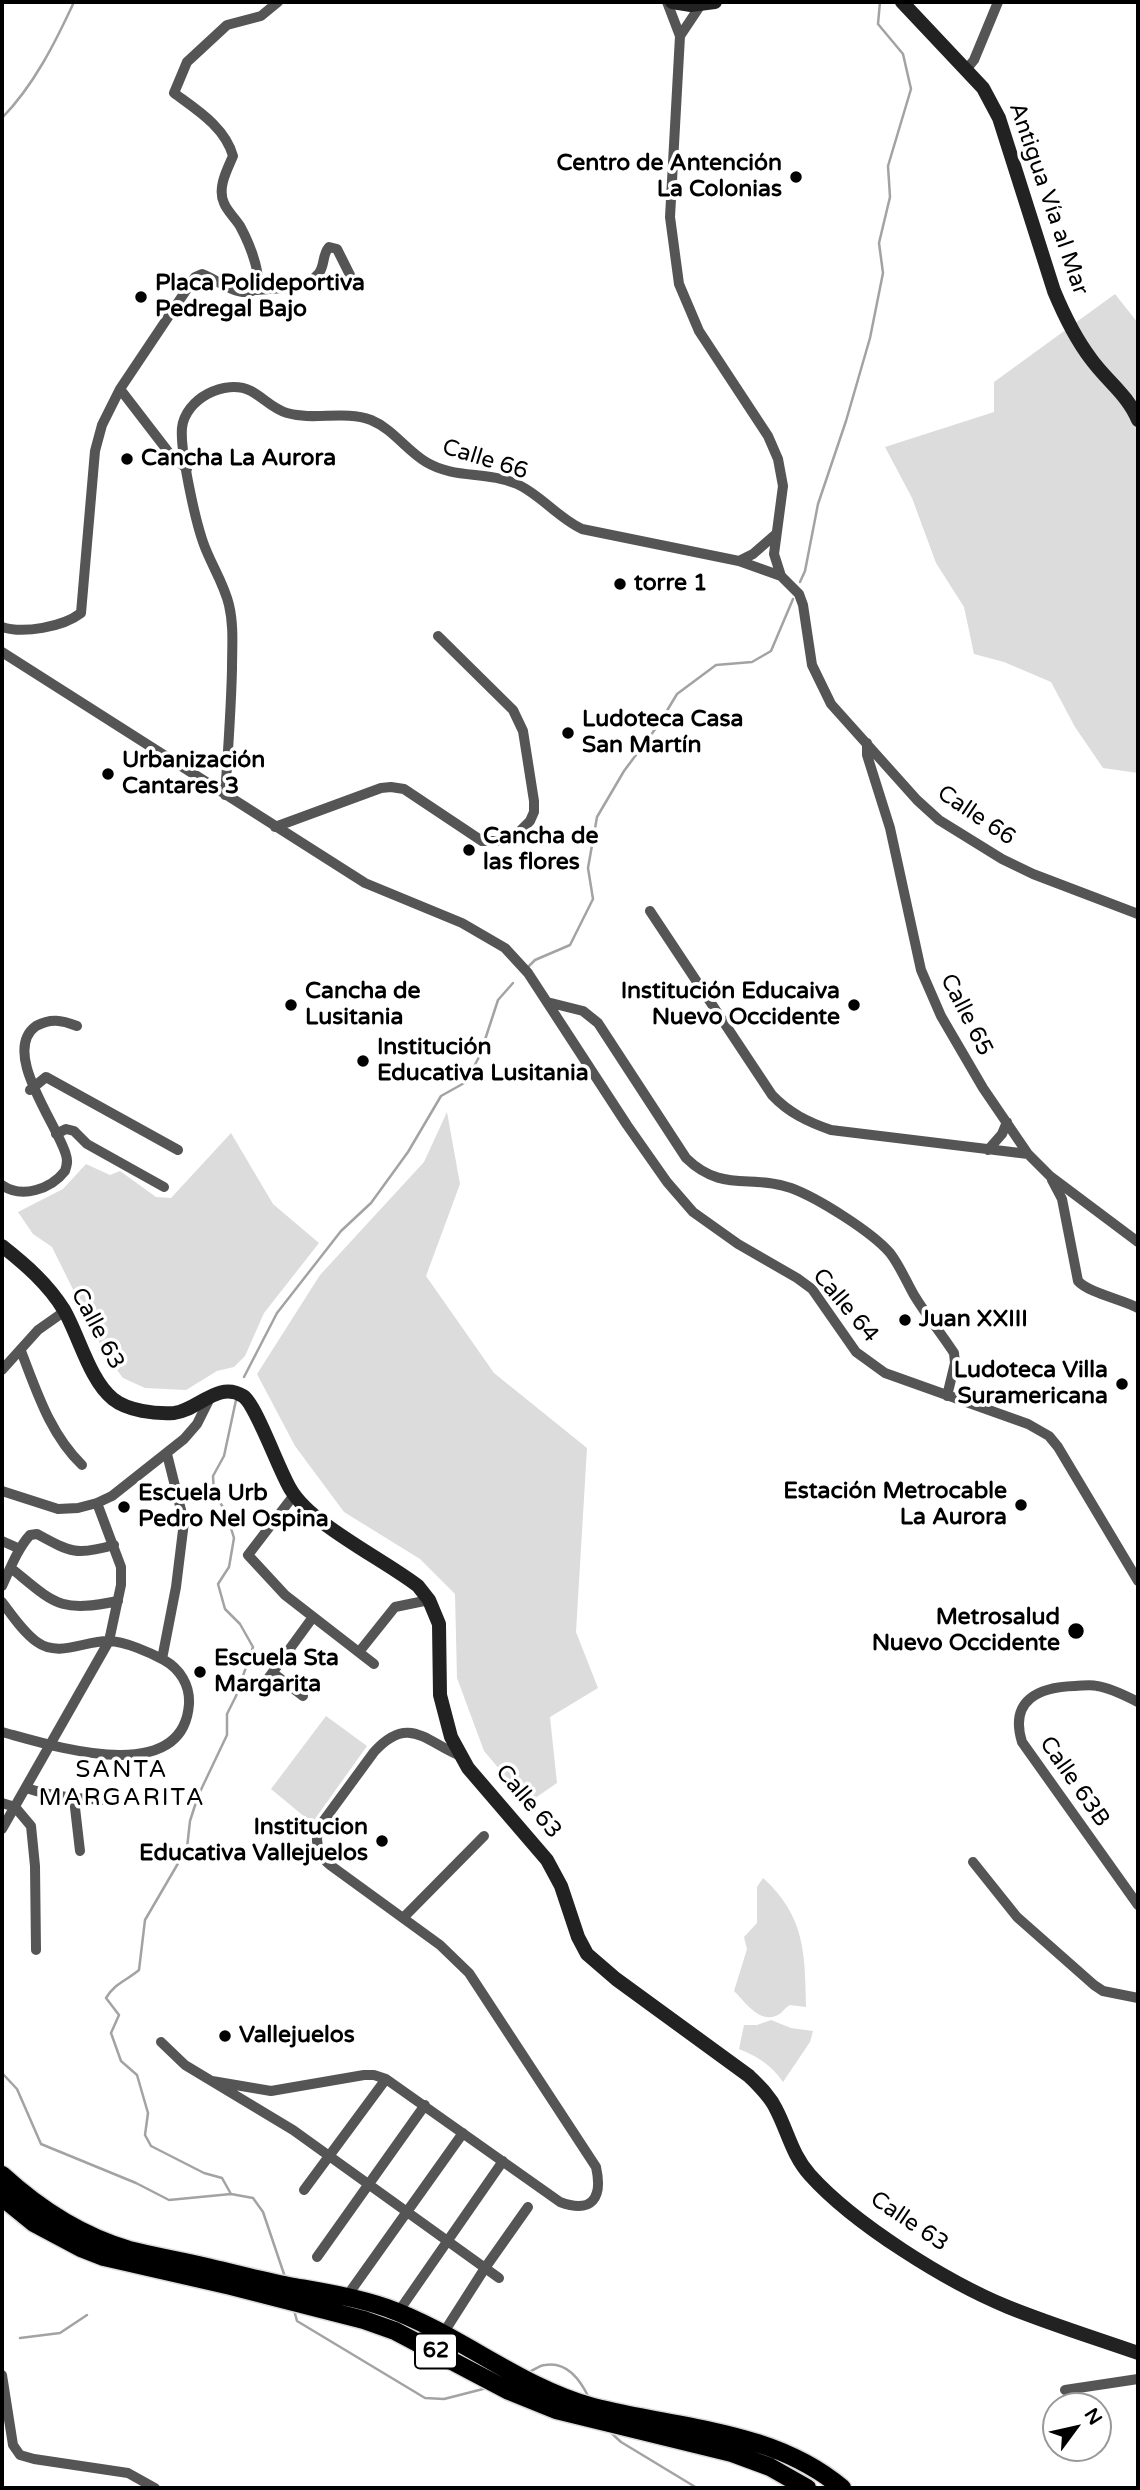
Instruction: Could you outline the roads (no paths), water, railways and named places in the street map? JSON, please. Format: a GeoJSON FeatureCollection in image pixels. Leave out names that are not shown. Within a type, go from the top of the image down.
{"type":"FeatureCollection","features":[{"type":"Feature","properties":{"kind":"highway","name":"62"},"geometry":{"type":"LineString","coordinates":[[2,2175],[49,2212],[99,2240],[153,2256],[212,2268],[234,2281]]}},
{"type":"Feature","properties":{"kind":"highway","name":"62"},"geometry":{"type":"LineString","coordinates":[[2,2197],[34,2223],[81,2248],[141,2267],[355,2298],[385,2308],[419,2322],[561,2397],[753,2460],[779,2471],[807,2488]]}},
{"type":"Feature","properties":{"kind":"highway","name":"62"},"geometry":{"type":"LineString","coordinates":[[637,2423],[738,2437],[777,2449],[812,2466],[842,2488]]}},
{"type":"Feature","properties":{"kind":"main road"},"geometry":{"type":"LineString","coordinates":[[669,2],[691,5],[708,3]]}},
{"type":"Feature","properties":{"kind":"main road","name":"Antigua Vía al Mar"},"geometry":{"type":"LineString","coordinates":[[902,2],[983,88],[999,118],[1065,317],[1093,362],[1123,395],[1138,420]]}},
{"type":"Feature","properties":{"kind":"main road","name":"Calle 63"},"geometry":{"type":"LineString","coordinates":[[2,1245],[42,1280],[65,1311],[101,1385],[117,1402],[135,1409],[175,1413],[226,1391],[245,1397],[258,1417],[278,1466],[294,1495],[322,1521],[418,1586],[429,1600],[439,1624],[440,1695],[443,1715],[461,1756],[547,1860],[561,1886],[578,1937],[587,1954],[615,1979],[731,2062],[766,2093],[775,2106],[798,2159],[821,2186],[908,2253],[982,2295],[1008,2307],[1138,2353]]}},
{"type":"Feature","properties":{"kind":"street"},"geometry":{"type":"LineString","coordinates":[[254,290],[258,276],[253,254],[224,203],[222,194],[225,172],[233,156],[230,148],[224,136],[206,116],[174,93],[187,62],[227,26],[261,16],[278,2]]}},
{"type":"Feature","properties":{"kind":"street"},"geometry":{"type":"LineString","coordinates":[[669,2],[680,36],[670,217],[679,284],[699,331],[768,436],[778,459],[783,486],[775,554],[781,576]]}},
{"type":"Feature","properties":{"kind":"street"},"geometry":{"type":"LineString","coordinates":[[966,70],[978,51],[998,2]]}},
{"type":"Feature","properties":{"kind":"street"},"geometry":{"type":"LineString","coordinates":[[680,36],[708,3]]}},
{"type":"Feature","properties":{"kind":"street"},"geometry":{"type":"LineString","coordinates":[[2,626],[12,630],[64,624],[81,613],[95,451],[102,425],[120,389],[195,277],[202,274],[248,293],[305,283],[321,271],[324,253],[328,247],[337,249],[350,275]]}},
{"type":"Feature","properties":{"kind":"street","name":"Calle 66"},"geometry":{"type":"LineString","coordinates":[[225,795],[231,713],[233,624],[229,603],[203,543],[187,469],[182,430],[183,420],[189,409],[209,393],[222,388],[243,389],[289,414],[356,416],[373,421],[393,434],[424,461],[453,473],[491,477],[518,485],[570,524],[582,529],[739,561],[781,576],[799,594],[812,665],[831,704],[917,800],[939,820],[959,833],[1033,874],[1138,914]]}},
{"type":"Feature","properties":{"kind":"street"},"geometry":{"type":"LineString","coordinates":[[120,389],[170,454],[187,469]]}},
{"type":"Feature","properties":{"kind":"street"},"geometry":{"type":"LineString","coordinates":[[739,561],[753,554],[776,534]]}},
{"type":"Feature","properties":{"kind":"street"},"geometry":{"type":"LineString","coordinates":[[275,827],[391,787],[404,789],[482,841],[505,841],[523,829],[534,812],[534,801],[523,731],[513,710],[438,636]]}},
{"type":"Feature","properties":{"kind":"street","name":"Calle 64"},"geometry":{"type":"LineString","coordinates":[[2,652],[365,883],[462,923],[505,948],[528,973],[660,1173],[693,1212],[738,1244],[812,1289],[856,1352],[885,1373],[1028,1424],[1049,1436],[1135,1570],[1138,1581]]}},
{"type":"Feature","properties":{"kind":"street","name":"Calle 65"},"geometry":{"type":"LineString","coordinates":[[867,743],[867,755],[890,828],[921,970],[941,1016],[983,1088],[1027,1154],[1050,1176],[1138,1242]]}},
{"type":"Feature","properties":{"kind":"street"},"geometry":{"type":"LineString","coordinates":[[650,911],[772,1095],[785,1108],[809,1122],[831,1130],[1027,1154]]}},
{"type":"Feature","properties":{"kind":"street"},"geometry":{"type":"LineString","coordinates":[[547,1002],[583,1012],[598,1023],[695,1167],[722,1180],[776,1185],[804,1194],[888,1251],[954,1353],[955,1363],[947,1395]]}},
{"type":"Feature","properties":{"kind":"street"},"geometry":{"type":"LineString","coordinates":[[2,1185],[10,1190],[29,1192],[60,1178],[65,1171],[67,1161],[56,1134],[30,1090],[20,1047],[26,1034],[48,1020],[62,1020],[77,1026]]}},
{"type":"Feature","properties":{"kind":"street"},"geometry":{"type":"LineString","coordinates":[[30,1090],[46,1077],[178,1150]]}},
{"type":"Feature","properties":{"kind":"street"},"geometry":{"type":"LineString","coordinates":[[988,1150],[1002,1134],[1007,1122]]}},
{"type":"Feature","properties":{"kind":"street"},"geometry":{"type":"LineString","coordinates":[[56,1134],[66,1129],[74,1131],[87,1144],[163,1186]]}},
{"type":"Feature","properties":{"kind":"street"},"geometry":{"type":"LineString","coordinates":[[1050,1176],[1062,1199],[1078,1280],[1085,1288],[1110,1295],[1138,1308]]}},
{"type":"Feature","properties":{"kind":"street"},"geometry":{"type":"LineString","coordinates":[[2,1370],[38,1330],[65,1311]]}},
{"type":"Feature","properties":{"kind":"street"},"geometry":{"type":"LineString","coordinates":[[20,1351],[54,1432],[66,1450],[82,1465]]}},
{"type":"Feature","properties":{"kind":"street"},"geometry":{"type":"LineString","coordinates":[[2,1491],[58,1509],[97,1503],[112,1496],[167,1454],[197,1424],[211,1396]]}},
{"type":"Feature","properties":{"kind":"street"},"geometry":{"type":"LineString","coordinates":[[162,1659],[176,1587],[184,1522],[167,1454]]}},
{"type":"Feature","properties":{"kind":"street"},"geometry":{"type":"LineString","coordinates":[[294,1495],[248,1555],[285,1595],[374,1664]]}},
{"type":"Feature","properties":{"kind":"street"},"geometry":{"type":"LineString","coordinates":[[2,1829],[109,1641],[121,1585],[121,1567],[97,1503]]}},
{"type":"Feature","properties":{"kind":"street"},"geometry":{"type":"LineString","coordinates":[[2,1586],[30,1535],[37,1534],[71,1552],[93,1551],[114,1545]]}},
{"type":"Feature","properties":{"kind":"street"},"geometry":{"type":"LineString","coordinates":[[2,1541],[20,1549]]}},
{"type":"Feature","properties":{"kind":"street"},"geometry":{"type":"LineString","coordinates":[[11,1568],[54,1602],[72,1607],[118,1601]]}},
{"type":"Feature","properties":{"kind":"street"},"geometry":{"type":"LineString","coordinates":[[359,1652],[395,1607],[429,1600]]}},
{"type":"Feature","properties":{"kind":"street"},"geometry":{"type":"LineString","coordinates":[[2,1602],[27,1633],[44,1646],[69,1648],[109,1641],[162,1659],[177,1668],[189,1697],[184,1727],[171,1741],[139,1755],[89,1754],[2,1732]]}},
{"type":"Feature","properties":{"kind":"street"},"geometry":{"type":"LineString","coordinates":[[303,1696],[270,1676],[313,1616]]}},
{"type":"Feature","properties":{"kind":"street","name":"Calle 63B"},"geometry":{"type":"LineString","coordinates":[[1138,1702],[1097,1686],[1054,1687],[1034,1694],[1021,1710],[1018,1724],[1022,1742],[1138,1905]]}},
{"type":"Feature","properties":{"kind":"street"},"geometry":{"type":"LineString","coordinates":[[212,2081],[271,2091],[374,2075],[386,2079],[425,2105],[560,2202],[574,2207],[587,2205],[595,2199],[600,2184],[596,2167],[469,1973],[440,1945],[324,1860],[317,1845],[319,1827],[374,1752],[392,1738],[411,1733],[419,1734],[461,1756]]}},
{"type":"Feature","properties":{"kind":"street"},"geometry":{"type":"LineString","coordinates":[[26,1788],[52,1796],[108,1800]]}},
{"type":"Feature","properties":{"kind":"street"},"geometry":{"type":"LineString","coordinates":[[74,1799],[79,1851]]}},
{"type":"Feature","properties":{"kind":"street"},"geometry":{"type":"LineString","coordinates":[[2,1803],[15,1807],[30,1826],[35,1866],[36,1950]]}},
{"type":"Feature","properties":{"kind":"street"},"geometry":{"type":"LineString","coordinates":[[403,1918],[484,1836]]}},
{"type":"Feature","properties":{"kind":"street"},"geometry":{"type":"LineString","coordinates":[[973,1862],[1017,1917],[1094,1985],[1103,1991],[1138,1998]]}},
{"type":"Feature","properties":{"kind":"street"},"geometry":{"type":"LineString","coordinates":[[161,2042],[185,2065],[293,2130],[499,2278]]}},
{"type":"Feature","properties":{"kind":"street"},"geometry":{"type":"LineString","coordinates":[[304,2190],[386,2079]]}},
{"type":"Feature","properties":{"kind":"street"},"geometry":{"type":"LineString","coordinates":[[317,2257],[425,2105]]}},
{"type":"Feature","properties":{"kind":"street"},"geometry":{"type":"LineString","coordinates":[[352,2289],[463,2133]]}},
{"type":"Feature","properties":{"kind":"street"},"geometry":{"type":"LineString","coordinates":[[401,2308],[503,2161]]}},
{"type":"Feature","properties":{"kind":"street"},"geometry":{"type":"LineString","coordinates":[[446,2329],[528,2207]]}},
{"type":"Feature","properties":{"kind":"street"},"geometry":{"type":"LineString","coordinates":[[2,2375],[13,2445],[20,2455],[128,2473],[155,2488]]}},
{"type":"Feature","properties":{"kind":"street"},"geometry":{"type":"LineString","coordinates":[[1065,2390],[1138,2379]]}},
{"type":"Feature","properties":{"kind":"waterway"},"geometry":{"type":"LineString","coordinates":[[2,118],[34,78],[74,2]]}},
{"type":"Feature","properties":{"kind":"waterway"},"geometry":{"type":"LineString","coordinates":[[800,582],[805,571],[818,504],[870,338],[883,273],[879,243],[890,197],[888,166],[911,89],[903,54],[878,24],[880,2]]}},
{"type":"Feature","properties":{"kind":"waterway"},"geometry":{"type":"LineString","coordinates":[[528,967],[535,960],[570,945],[593,899],[588,868],[597,817],[624,771],[659,724],[677,694],[716,665],[752,662],[771,651],[793,599]]}},
{"type":"Feature","properties":{"kind":"waterway"},"geometry":{"type":"LineString","coordinates":[[244,1377],[277,1313],[341,1231],[371,1203],[408,1152],[441,1096],[466,1082],[480,1055],[498,1000],[513,983]]}},
{"type":"Feature","properties":{"kind":"waterway"},"geometry":{"type":"LineString","coordinates":[[231,2194],[222,2178],[204,2173],[151,2146],[145,2135],[148,2113],[137,2075],[121,2061],[111,2033],[119,2015],[106,1998],[117,1985],[139,1970],[145,1920],[187,1848],[190,1821],[198,1796],[227,1735],[227,1714],[253,1647],[240,1624],[225,1609],[218,1584],[229,1567],[234,1538],[226,1512],[214,1493],[213,1476],[224,1456],[236,1400]]}},
{"type":"Feature","properties":{"kind":"waterway"},"geometry":{"type":"LineString","coordinates":[[2,2073],[17,2089],[41,2144],[136,2183],[169,2200],[231,2194],[253,2198],[263,2212],[285,2277]]}},
{"type":"Feature","properties":{"kind":"waterway"},"geometry":{"type":"LineString","coordinates":[[294,2310],[297,2321],[425,2398],[444,2399],[487,2388]]}},
{"type":"Feature","properties":{"kind":"waterway"},"geometry":{"type":"LineString","coordinates":[[20,2338],[60,2333],[87,2315]]}},
{"type":"Feature","properties":{"kind":"waterway"},"geometry":{"type":"LineString","coordinates":[[529,2372],[543,2365],[560,2366],[577,2379],[589,2398]]}},
{"type":"Feature","properties":{"kind":"waterway"},"geometry":{"type":"LineString","coordinates":[[608,2430],[621,2442],[697,2488]]}},
{"type":"Feature","properties":{"kind":"place","name":"Centro de Antención La Colonias"},"geometry":{"type":"Point","coordinates":[796,177]}},
{"type":"Feature","properties":{"kind":"place","name":"Placa Polideportiva Pedregal Bajo"},"geometry":{"type":"Point","coordinates":[141,297]}},
{"type":"Feature","properties":{"kind":"place","name":"Cancha La Aurora"},"geometry":{"type":"Point","coordinates":[127,459]}},
{"type":"Feature","properties":{"kind":"place","name":"torre 1"},"geometry":{"type":"Point","coordinates":[620,584]}},
{"type":"Feature","properties":{"kind":"place","name":"Ludoteca Casa San Martín"},"geometry":{"type":"Point","coordinates":[568,733]}},
{"type":"Feature","properties":{"kind":"place","name":"Urbanización Cantares 3"},"geometry":{"type":"Point","coordinates":[108,774]}},
{"type":"Feature","properties":{"kind":"place","name":"Cancha de las flores"},"geometry":{"type":"Point","coordinates":[469,850]}},
{"type":"Feature","properties":{"kind":"place","name":"Cancha de Lusitania"},"geometry":{"type":"Point","coordinates":[291,1005]}},
{"type":"Feature","properties":{"kind":"place","name":"Institución Educaiva Nuevo Occidente"},"geometry":{"type":"Point","coordinates":[854,1005]}},
{"type":"Feature","properties":{"kind":"place","name":"Institución Educativa Lusitania"},"geometry":{"type":"Point","coordinates":[363,1061]}},
{"type":"Feature","properties":{"kind":"place","name":"Juan XXIII"},"geometry":{"type":"Point","coordinates":[905,1320]}},
{"type":"Feature","properties":{"kind":"place","name":"Ludoteca Villa Suramericana"},"geometry":{"type":"Point","coordinates":[1122,1384]}},
{"type":"Feature","properties":{"kind":"place","name":"Estación Metrocable La Aurora"},"geometry":{"type":"Point","coordinates":[1021,1505]}},
{"type":"Feature","properties":{"kind":"place","name":"Escuela Urb Pedro Nel Ospina"},"geometry":{"type":"Point","coordinates":[124,1507]}},
{"type":"Feature","properties":{"kind":"place","name":"Metrosalud Nuevo Occidente"},"geometry":{"type":"Point","coordinates":[1076,1631]}},
{"type":"Feature","properties":{"kind":"place","name":"Escuela Sta Margarita"},"geometry":{"type":"Point","coordinates":[200,1672]}},
{"type":"Feature","properties":{"kind":"place","name":"Institucion Educativa Vallejuelos"},"geometry":{"type":"Point","coordinates":[382,1841]}},
{"type":"Feature","properties":{"kind":"place","name":"Vallejuelos"},"geometry":{"type":"Point","coordinates":[225,2036]}},
{"type":"Feature","properties":{"kind":"district","name":"SANTA MARGARITA"},"geometry":{"type":"Point","coordinates":[122,1785]}}]}
